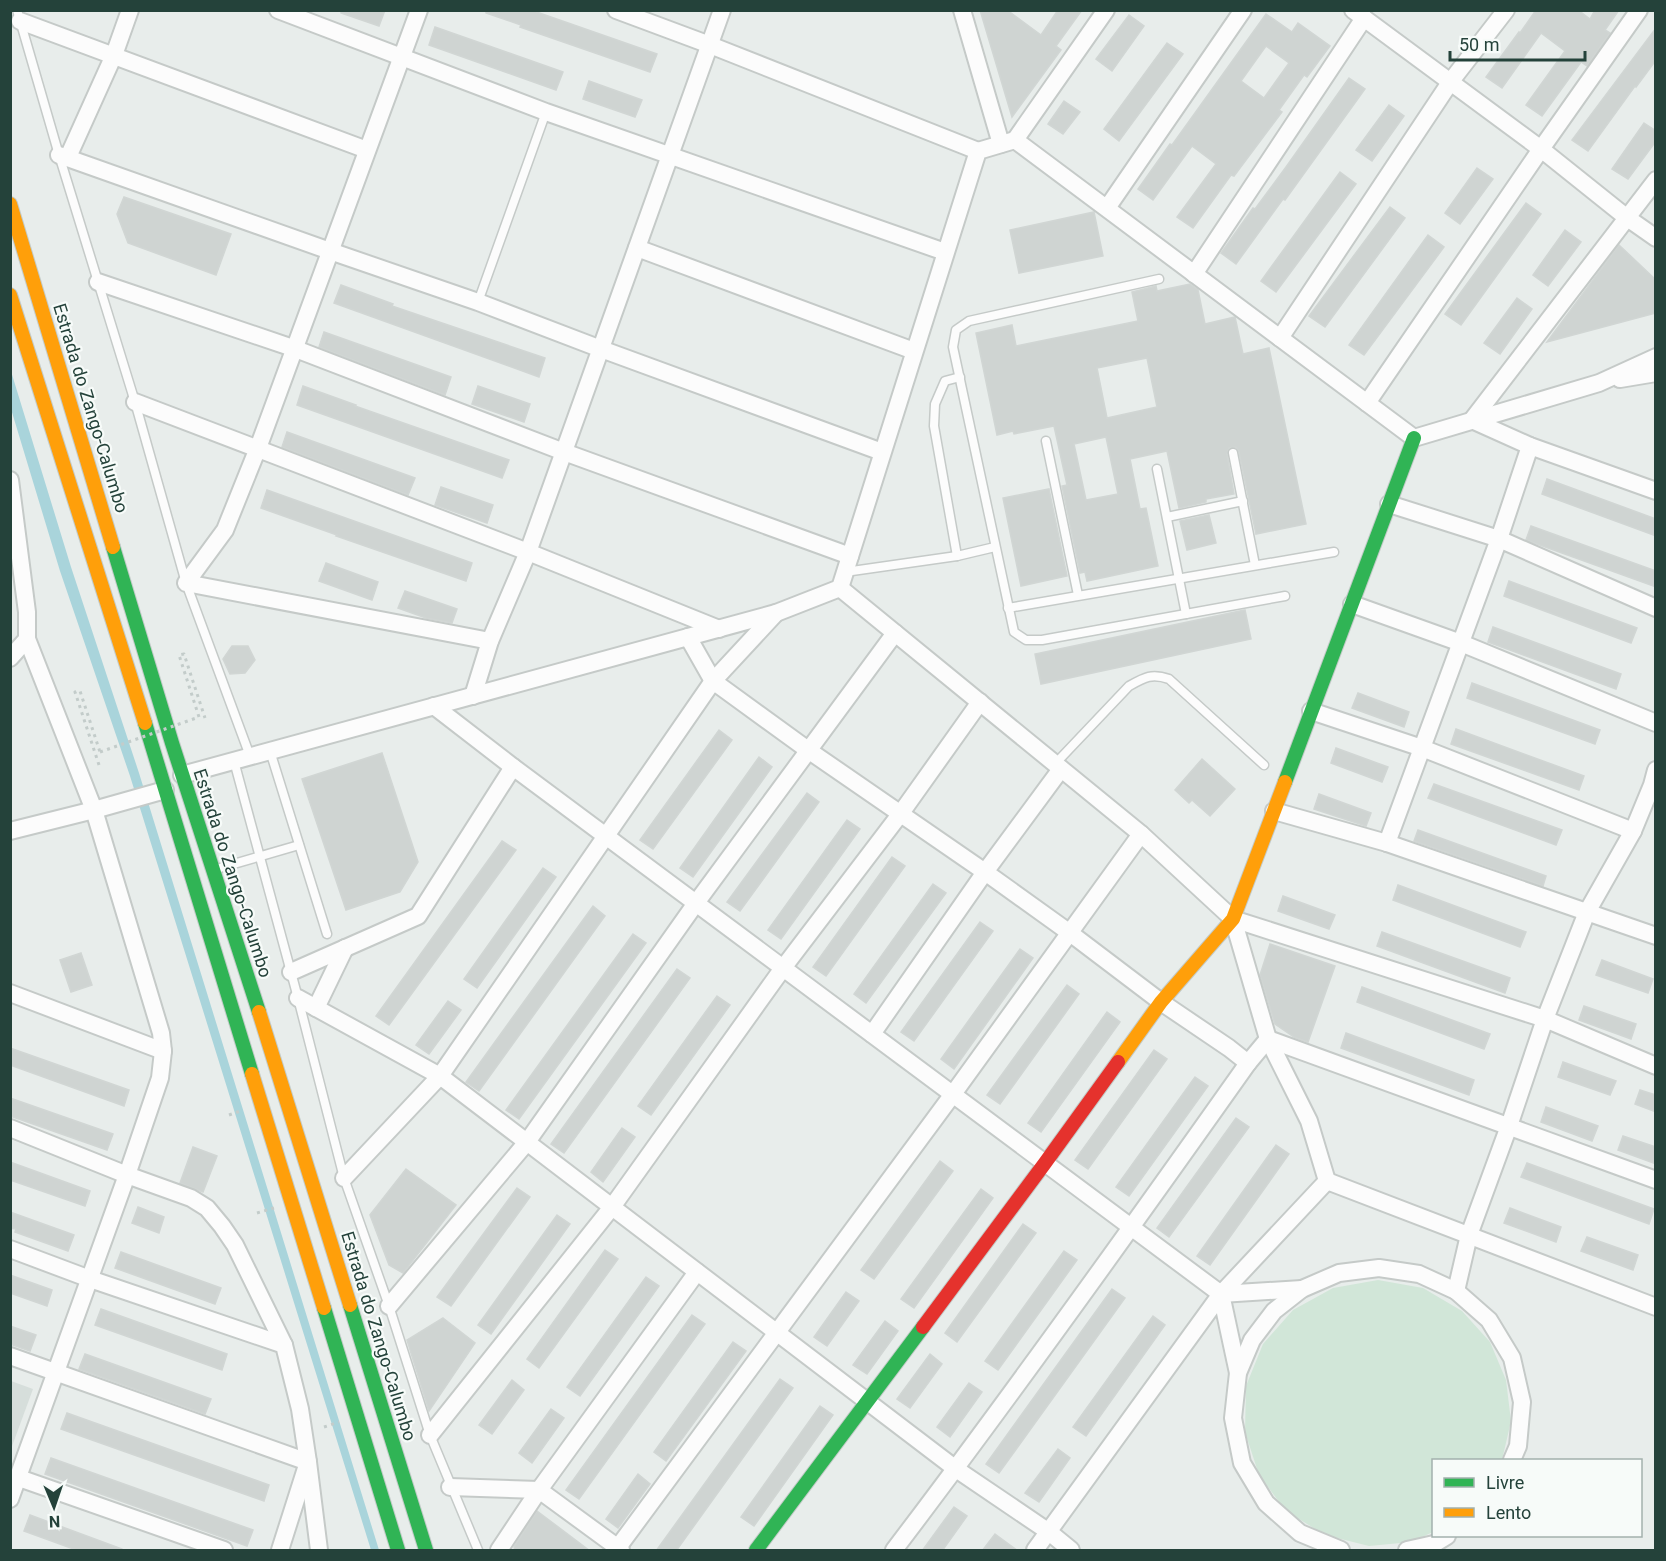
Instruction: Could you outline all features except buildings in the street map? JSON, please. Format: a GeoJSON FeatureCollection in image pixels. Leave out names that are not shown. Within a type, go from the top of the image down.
{"type":"FeatureCollection","features":[{"type":"Feature","properties":{"kind":"main road","name":"Estrada do Zango-Calumbo"},"geometry":{"type":"LineString","coordinates":[[10,204],[182,775],[289,1106],[426,1551]]}},
{"type":"Feature","properties":{"kind":"main road"},"geometry":{"type":"LineString","coordinates":[[10,295],[165,790],[398,1551]]}},
{"type":"Feature","properties":{"kind":"main road"},"geometry":{"type":"LineString","coordinates":[[756,1551],[1045,1163],[1161,1002],[1233,919],[1414,438]]}},
{"type":"Feature","properties":{"kind":"street"},"geometry":{"type":"LineString","coordinates":[[130,10],[114,55],[64,156],[478,302],[882,452]]}},
{"type":"Feature","properties":{"kind":"street"},"geometry":{"type":"LineString","coordinates":[[278,10],[546,112],[945,252]]}},
{"type":"Feature","properties":{"kind":"street"},"geometry":{"type":"LineString","coordinates":[[419,10],[258,448],[225,530],[186,583],[490,641]]}},
{"type":"Feature","properties":{"kind":"street"},"geometry":{"type":"LineString","coordinates":[[616,10],[978,151],[1008,142],[1106,10]]}},
{"type":"Feature","properties":{"kind":"street"},"geometry":{"type":"LineString","coordinates":[[473,696],[490,641],[528,552],[722,10]]}},
{"type":"Feature","properties":{"kind":"street"},"geometry":{"type":"LineString","coordinates":[[1107,208],[1243,10]]}},
{"type":"Feature","properties":{"kind":"street"},"geometry":{"type":"LineString","coordinates":[[1280,338],[1451,81],[1506,10]]}},
{"type":"Feature","properties":{"kind":"street"},"geometry":{"type":"LineString","coordinates":[[1367,403],[1639,10]]}},
{"type":"Feature","properties":{"kind":"street"},"geometry":{"type":"LineString","coordinates":[[961,11],[1008,142],[1107,208],[1414,438],[1599,383],[1656,373]]}},
{"type":"Feature","properties":{"kind":"street"},"geometry":{"type":"LineString","coordinates":[[1194,274],[1358,14],[1451,81],[1656,238]]}},
{"type":"Feature","properties":{"kind":"street"},"geometry":{"type":"LineString","coordinates":[[19,16],[114,55],[367,150]]}},
{"type":"Feature","properties":{"kind":"street"},"geometry":{"type":"LineString","coordinates":[[840,588],[978,151]]}},
{"type":"Feature","properties":{"kind":"street"},"geometry":{"type":"LineString","coordinates":[[1472,420],[1656,180]]}},
{"type":"Feature","properties":{"kind":"street"},"geometry":{"type":"LineString","coordinates":[[636,248],[914,351]]}},
{"type":"Feature","properties":{"kind":"street"},"geometry":{"type":"LineString","coordinates":[[98,282],[293,348],[847,564]]}},
{"type":"Feature","properties":{"kind":"street"},"geometry":{"type":"LineString","coordinates":[[1599,383],[1656,357]]}},
{"type":"Feature","properties":{"kind":"street"},"geometry":{"type":"LineString","coordinates":[[135,402],[528,552],[719,629]]}},
{"type":"Feature","properties":{"kind":"street"},"geometry":{"type":"LineString","coordinates":[[1472,420],[1530,446],[1656,491]]}},
{"type":"Feature","properties":{"kind":"street"},"geometry":{"type":"LineString","coordinates":[[1388,843],[1530,446]]}},
{"type":"Feature","properties":{"kind":"street"},"geometry":{"type":"LineString","coordinates":[[10,480],[27,612],[27,639],[94,810],[161,1033],[163,1051],[160,1078],[127,1175],[10,1499]]}},
{"type":"Feature","properties":{"kind":"street"},"geometry":{"type":"LineString","coordinates":[[1389,504],[1498,539],[1656,608]]}},
{"type":"Feature","properties":{"kind":"street"},"geometry":{"type":"LineString","coordinates":[[182,775],[776,613],[840,588]]}},
{"type":"Feature","properties":{"kind":"street"},"geometry":{"type":"LineString","coordinates":[[840,588],[1141,834],[1233,919],[1545,1020],[1656,1066]]}},
{"type":"Feature","properties":{"kind":"street"},"geometry":{"type":"LineString","coordinates":[[10,602],[27,612]]}},
{"type":"Feature","properties":{"kind":"street"},"geometry":{"type":"LineString","coordinates":[[1352,604],[1461,643],[1656,723]]}},
{"type":"Feature","properties":{"kind":"street"},"geometry":{"type":"LineString","coordinates":[[344,1178],[440,1076],[713,681],[776,613]]}},
{"type":"Feature","properties":{"kind":"street"},"geometry":{"type":"LineString","coordinates":[[389,1306],[527,1142],[696,903],[895,633]]}},
{"type":"Feature","properties":{"kind":"street"},"geometry":{"type":"LineString","coordinates":[[688,637],[713,681],[808,750],[985,872],[1248,1063]]}},
{"type":"Feature","properties":{"kind":"street"},"geometry":{"type":"LineString","coordinates":[[10,658],[27,639]]}},
{"type":"Feature","properties":{"kind":"street"},"geometry":{"type":"LineString","coordinates":[[430,1435],[612,1207],[783,968],[901,813],[980,702]]}},
{"type":"Feature","properties":{"kind":"street"},"geometry":{"type":"LineString","coordinates":[[434,706],[1221,1294],[1302,1289]]}},
{"type":"Feature","properties":{"kind":"street"},"geometry":{"type":"LineString","coordinates":[[1311,711],[1422,748],[1633,831]]}},
{"type":"Feature","properties":{"kind":"street"},"geometry":{"type":"LineString","coordinates":[[872,1034],[1058,766]]}},
{"type":"Feature","properties":{"kind":"street"},"geometry":{"type":"LineString","coordinates":[[291,972],[418,916],[513,767]]}},
{"type":"Feature","properties":{"kind":"street"},"geometry":{"type":"LineString","coordinates":[[1456,1291],[1469,1235],[1545,1020],[1587,912],[1633,831],[1656,770]]}},
{"type":"Feature","properties":{"kind":"street"},"geometry":{"type":"LineString","coordinates":[[10,831],[165,790]]}},
{"type":"Feature","properties":{"kind":"street"},"geometry":{"type":"LineString","coordinates":[[1274,811],[1388,843],[1656,936]]}},
{"type":"Feature","properties":{"kind":"street"},"geometry":{"type":"LineString","coordinates":[[450,1487],[539,1490],[618,1550],[1141,834]]}},
{"type":"Feature","properties":{"kind":"street"},"geometry":{"type":"LineString","coordinates":[[1233,919],[1268,1039],[1309,1120],[1327,1181]]}},
{"type":"Feature","properties":{"kind":"street"},"geometry":{"type":"LineString","coordinates":[[316,1008],[345,948]]}},
{"type":"Feature","properties":{"kind":"street"},"geometry":{"type":"LineString","coordinates":[[10,993],[163,1051]]}},
{"type":"Feature","properties":{"kind":"street"},"geometry":{"type":"LineString","coordinates":[[298,998],[440,1076],[956,1469],[1048,1532],[1071,1551]]}},
{"type":"Feature","properties":{"kind":"street"},"geometry":{"type":"LineString","coordinates":[[894,1551],[1132,1228],[1248,1063],[1268,1039]]}},
{"type":"Feature","properties":{"kind":"street"},"geometry":{"type":"LineString","coordinates":[[1268,1039],[1656,1180]]}},
{"type":"Feature","properties":{"kind":"street"},"geometry":{"type":"LineString","coordinates":[[10,1128],[191,1198],[207,1208],[222,1226],[235,1245],[284,1345],[300,1409],[319,1551]]}},
{"type":"Feature","properties":{"kind":"street"},"geometry":{"type":"LineString","coordinates":[[1327,1181],[1656,1307]]}},
{"type":"Feature","properties":{"kind":"street"},"geometry":{"type":"LineString","coordinates":[[1035,1551],[1221,1294],[1327,1181]]}},
{"type":"Feature","properties":{"kind":"street"},"geometry":{"type":"LineString","coordinates":[[10,1249],[90,1279],[284,1345]]}},
{"type":"Feature","properties":{"kind":"street"},"geometry":{"type":"LineString","coordinates":[[1341,1551],[1300,1533],[1266,1503],[1242,1463],[1233,1418],[1238,1373],[1252,1340],[1274,1311],[1302,1289],[1339,1273],[1379,1268],[1419,1274],[1456,1291],[1489,1320],[1512,1358],[1522,1402],[1518,1446],[1513,1459]]}},
{"type":"Feature","properties":{"kind":"street"},"geometry":{"type":"LineString","coordinates":[[499,1551],[539,1490],[697,1272]]}},
{"type":"Feature","properties":{"kind":"street"},"geometry":{"type":"LineString","coordinates":[[1221,1294],[1238,1373]]}},
{"type":"Feature","properties":{"kind":"street"},"geometry":{"type":"LineString","coordinates":[[10,1356],[308,1462]]}},
{"type":"Feature","properties":{"kind":"street"},"geometry":{"type":"LineString","coordinates":[[280,1551],[308,1462]]}},
{"type":"Feature","properties":{"kind":"street"},"geometry":{"type":"LineString","coordinates":[[19,1478],[224,1551]]}},
{"type":"Feature","properties":{"kind":"street"},"geometry":{"type":"LineString","coordinates":[[1407,1551],[1439,1543]]}},
{"type":"Feature","properties":{"kind":"lane"},"geometry":{"type":"LineString","coordinates":[[19,16],[64,156],[98,282],[135,402],[186,583],[250,756]]}},
{"type":"Feature","properties":{"kind":"lane"},"geometry":{"type":"LineString","coordinates":[[478,302],[546,112]]}},
{"type":"Feature","properties":{"kind":"lane"},"geometry":{"type":"LineString","coordinates":[[1159,279],[969,321],[956,330],[953,347],[1014,632],[1026,640],[1042,640],[1284,596]]}},
{"type":"Feature","properties":{"kind":"lane"},"geometry":{"type":"LineString","coordinates":[[957,556],[934,426],[935,404],[945,381],[960,377]]}},
{"type":"Feature","properties":{"kind":"lane"},"geometry":{"type":"LineString","coordinates":[[1046,441],[1078,596]]}},
{"type":"Feature","properties":{"kind":"lane"},"geometry":{"type":"LineString","coordinates":[[1233,453],[1256,565]]}},
{"type":"Feature","properties":{"kind":"lane"},"geometry":{"type":"LineString","coordinates":[[1157,469],[1186,614]]}},
{"type":"Feature","properties":{"kind":"lane"},"geometry":{"type":"LineString","coordinates":[[1167,517],[1242,501]]}},
{"type":"Feature","properties":{"kind":"lane"},"geometry":{"type":"LineString","coordinates":[[847,564],[957,556],[995,547]]}},
{"type":"Feature","properties":{"kind":"lane"},"geometry":{"type":"LineString","coordinates":[[1008,608],[1334,552]]}},
{"type":"Feature","properties":{"kind":"lane"},"geometry":{"type":"LineString","coordinates":[[1058,766],[1129,686],[1142,678],[1157,675],[1169,679],[1264,765]]}},
{"type":"Feature","properties":{"kind":"lane"},"geometry":{"type":"LineString","coordinates":[[270,751],[327,934]]}},
{"type":"Feature","properties":{"kind":"lane"},"geometry":{"type":"LineString","coordinates":[[234,761],[344,1178],[389,1306],[430,1435],[478,1551]]}},
{"type":"Feature","properties":{"kind":"lane"},"geometry":{"type":"LineString","coordinates":[[213,870],[299,845]]}},
{"type":"Feature","properties":{"kind":"path"},"geometry":{"type":"LineString","coordinates":[[99,765],[75,692],[80,690],[100,752],[199,717],[179,655],[184,654],[204,718]]}},
{"type":"Feature","properties":{"kind":"path"},"geometry":{"type":"LineString","coordinates":[[229,1115],[248,1109]]}},
{"type":"Feature","properties":{"kind":"path"},"geometry":{"type":"LineString","coordinates":[[258,1213],[279,1206]]}},
{"type":"Feature","properties":{"kind":"path"},"geometry":{"type":"LineString","coordinates":[[324,1427],[344,1421]]}},
{"type":"Feature","properties":{"kind":"shaded area"},"geometry":{"type":"Polygon","coordinates":[[[10,1381],[33,1389],[11,1449],[10,1381]]]}},
{"type":"Feature","properties":{"kind":"green space"},"geometry":{"type":"Polygon","coordinates":[[[1378,1280],[1423,1288],[1462,1311],[1490,1342],[1506,1380],[1511,1421],[1502,1459],[1432,1459],[1432,1532],[1411,1542],[1369,1546],[1325,1535],[1286,1511],[1259,1475],[1245,1432],[1246,1386],[1263,1344],[1293,1310],[1333,1288],[1378,1280]]]}},
{"type":"Feature","properties":{"kind":"water"},"geometry":{"type":"Polygon","coordinates":[[[10,368],[71,567],[139,773],[379,1550],[371,1550],[130,776],[60,571],[11,409],[10,368]]]}},
{"type":"Feature","properties":{"kind":"traffic: fast"},"geometry":{"type":"LineString","coordinates":[[1285,782],[1414,438]]}},
{"type":"Feature","properties":{"kind":"traffic: fast"},"geometry":{"type":"LineString","coordinates":[[113,547],[172,743],[259,1012]]}},
{"type":"Feature","properties":{"kind":"traffic: fast"},"geometry":{"type":"LineString","coordinates":[[145,723],[252,1074]]}},
{"type":"Feature","properties":{"kind":"traffic: fast"},"geometry":{"type":"LineString","coordinates":[[350,1305],[426,1550]]}},
{"type":"Feature","properties":{"kind":"traffic: fast"},"geometry":{"type":"LineString","coordinates":[[324,1308],[398,1550]]}},
{"type":"Feature","properties":{"kind":"traffic: fast"},"geometry":{"type":"LineString","coordinates":[[756,1550],[923,1327]]}},
{"type":"Feature","properties":{"kind":"traffic: slow"},"geometry":{"type":"LineString","coordinates":[[10,204],[113,547]]}},
{"type":"Feature","properties":{"kind":"traffic: slow"},"geometry":{"type":"LineString","coordinates":[[10,295],[145,723]]}},
{"type":"Feature","properties":{"kind":"traffic: slow"},"geometry":{"type":"LineString","coordinates":[[1118,1062],[1161,1002],[1233,919],[1285,782]]}},
{"type":"Feature","properties":{"kind":"traffic: slow"},"geometry":{"type":"LineString","coordinates":[[259,1012],[350,1305]]}},
{"type":"Feature","properties":{"kind":"traffic: slow"},"geometry":{"type":"LineString","coordinates":[[252,1074],[324,1308]]}},
{"type":"Feature","properties":{"kind":"traffic: jam"},"geometry":{"type":"LineString","coordinates":[[923,1327],[1118,1062]]}}]}
